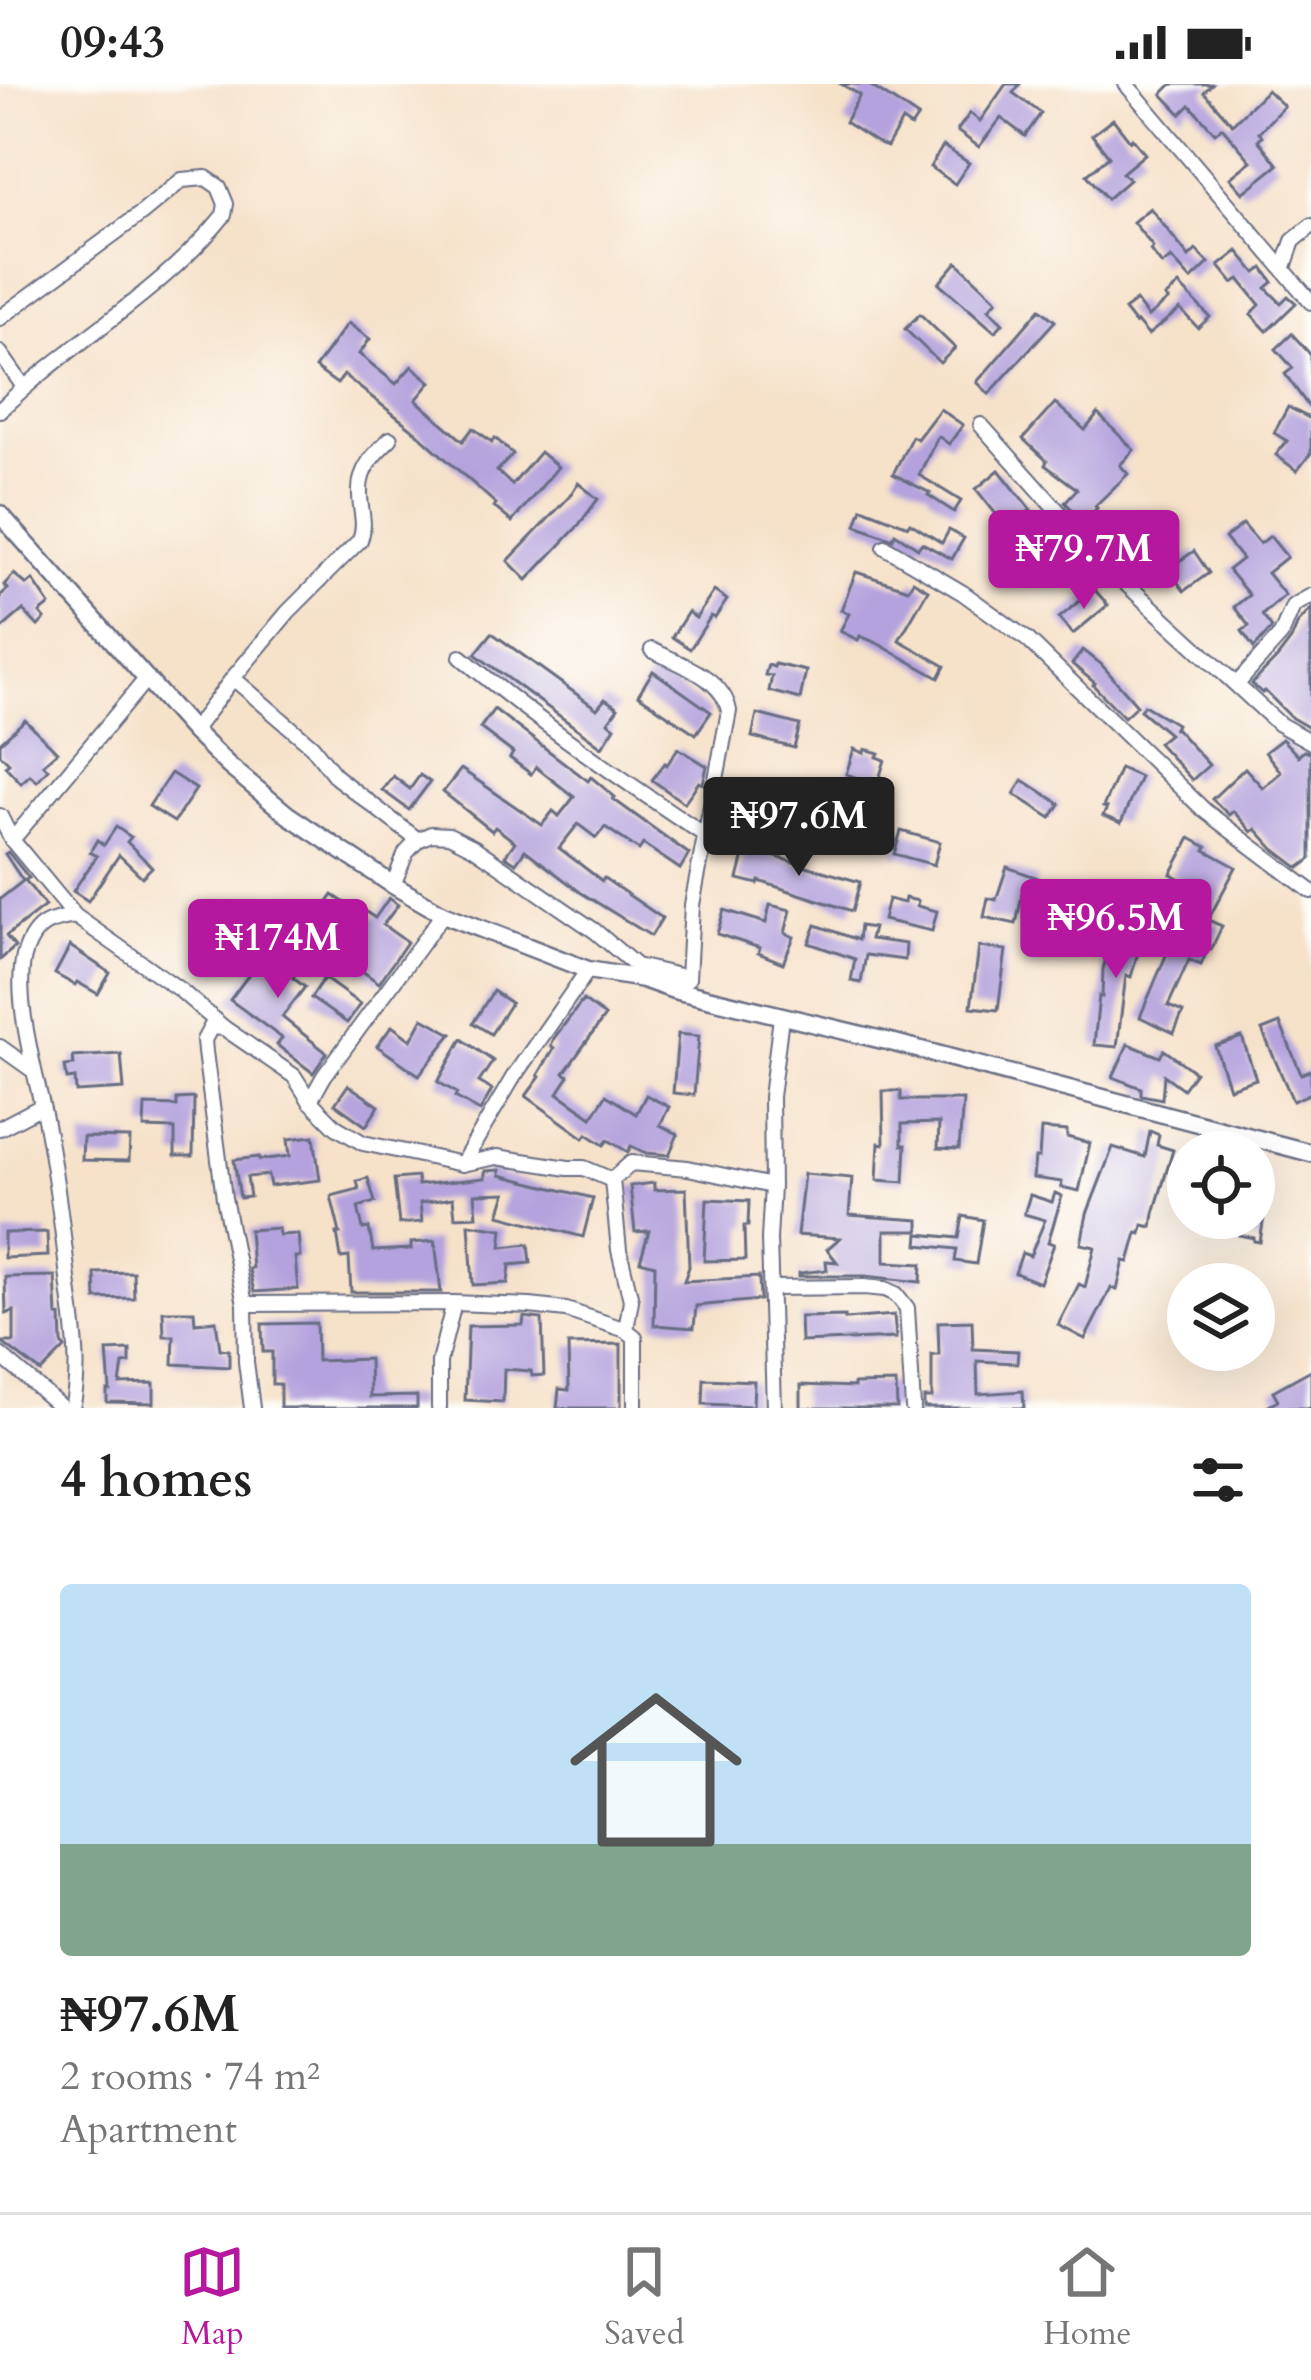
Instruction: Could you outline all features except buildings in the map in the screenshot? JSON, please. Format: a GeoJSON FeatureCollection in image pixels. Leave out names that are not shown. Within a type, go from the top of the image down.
{"type":"FeatureCollection","features":[{"type":"Feature","properties":{"kind":"street"},"geometry":{"type":"LineString","coordinates":[[1126,84],[1311,302]]}},
{"type":"Feature","properties":{"kind":"street"},"geometry":{"type":"LineString","coordinates":[[0,318],[182,180],[206,178],[224,195],[224,215],[164,279],[0,410]]}},
{"type":"Feature","properties":{"kind":"street"},"geometry":{"type":"LineString","coordinates":[[1284,267],[1294,241],[1311,226]]}},
{"type":"Feature","properties":{"kind":"street"},"geometry":{"type":"LineString","coordinates":[[0,352],[24,387]]}},
{"type":"Feature","properties":{"kind":"street"},"geometry":{"type":"LineString","coordinates":[[981,425],[1109,568],[1279,724],[1311,742]]}},
{"type":"Feature","properties":{"kind":"street"},"geometry":{"type":"LineString","coordinates":[[193,731],[288,613],[360,540],[364,528],[359,493],[364,469],[390,439]]}},
{"type":"Feature","properties":{"kind":"street"},"geometry":{"type":"LineString","coordinates":[[0,514],[193,731],[274,805],[442,914],[588,970],[681,984]]}},
{"type":"Feature","properties":{"kind":"street"},"geometry":{"type":"LineString","coordinates":[[886,547],[963,593],[1028,640],[1205,811],[1311,891]]}},
{"type":"Feature","properties":{"kind":"street"},"geometry":{"type":"LineString","coordinates":[[1237,684],[1281,635],[1293,606],[1311,596]]}},
{"type":"Feature","properties":{"kind":"street"},"geometry":{"type":"LineString","coordinates":[[652,650],[704,676],[728,702],[729,711],[681,984]]}},
{"type":"Feature","properties":{"kind":"street"},"geometry":{"type":"LineString","coordinates":[[461,657],[594,760],[705,835]]}},
{"type":"Feature","properties":{"kind":"street"},"geometry":{"type":"LineString","coordinates":[[12,840],[147,678]]}},
{"type":"Feature","properties":{"kind":"street"},"geometry":{"type":"LineString","coordinates":[[232,678],[296,731],[337,777],[418,840]]}},
{"type":"Feature","properties":{"kind":"street"},"geometry":{"type":"LineString","coordinates":[[0,816],[12,840],[75,916],[294,1076],[310,1101],[337,1127],[363,1143],[462,1164],[497,1156],[584,1168],[612,1180]]}},
{"type":"Feature","properties":{"kind":"street"},"geometry":{"type":"LineString","coordinates":[[393,885],[406,854],[418,840],[438,833],[460,841],[595,931],[636,966],[681,984],[781,1017],[1311,1153]]}},
{"type":"Feature","properties":{"kind":"street"},"geometry":{"type":"LineString","coordinates":[[310,1101],[442,914]]}},
{"type":"Feature","properties":{"kind":"street"},"geometry":{"type":"LineString","coordinates":[[72,1408],[77,1371],[71,1306],[53,1158],[32,1069],[20,979],[26,949],[46,921],[75,916]]}},
{"type":"Feature","properties":{"kind":"street"},"geometry":{"type":"LineString","coordinates":[[462,1164],[514,1076],[588,970]]}},
{"type":"Feature","properties":{"kind":"street"},"geometry":{"type":"LineString","coordinates":[[774,1408],[770,1097],[781,1017]]}},
{"type":"Feature","properties":{"kind":"street"},"geometry":{"type":"LineString","coordinates":[[224,1028],[211,1027],[207,1032],[205,1052],[224,1198],[245,1304],[252,1408]]}},
{"type":"Feature","properties":{"kind":"street"},"geometry":{"type":"LineString","coordinates":[[0,1047],[32,1069]]}},
{"type":"Feature","properties":{"kind":"street"},"geometry":{"type":"LineString","coordinates":[[0,1128],[42,1106]]}},
{"type":"Feature","properties":{"kind":"street"},"geometry":{"type":"LineString","coordinates":[[612,1180],[631,1163],[688,1168],[772,1186]]}},
{"type":"Feature","properties":{"kind":"street"},"geometry":{"type":"LineString","coordinates":[[612,1180],[619,1250],[631,1300],[626,1330]]}},
{"type":"Feature","properties":{"kind":"street"},"geometry":{"type":"LineString","coordinates":[[771,1288],[865,1287],[896,1294],[907,1308],[913,1408]]}},
{"type":"Feature","properties":{"kind":"street"},"geometry":{"type":"LineString","coordinates":[[245,1304],[454,1303],[566,1310],[635,1337],[635,1408]]}},
{"type":"Feature","properties":{"kind":"street"},"geometry":{"type":"LineString","coordinates":[[439,1408],[440,1362],[454,1303]]}},
{"type":"Feature","properties":{"kind":"street"},"geometry":{"type":"LineString","coordinates":[[0,1355],[62,1408]]}}]}
